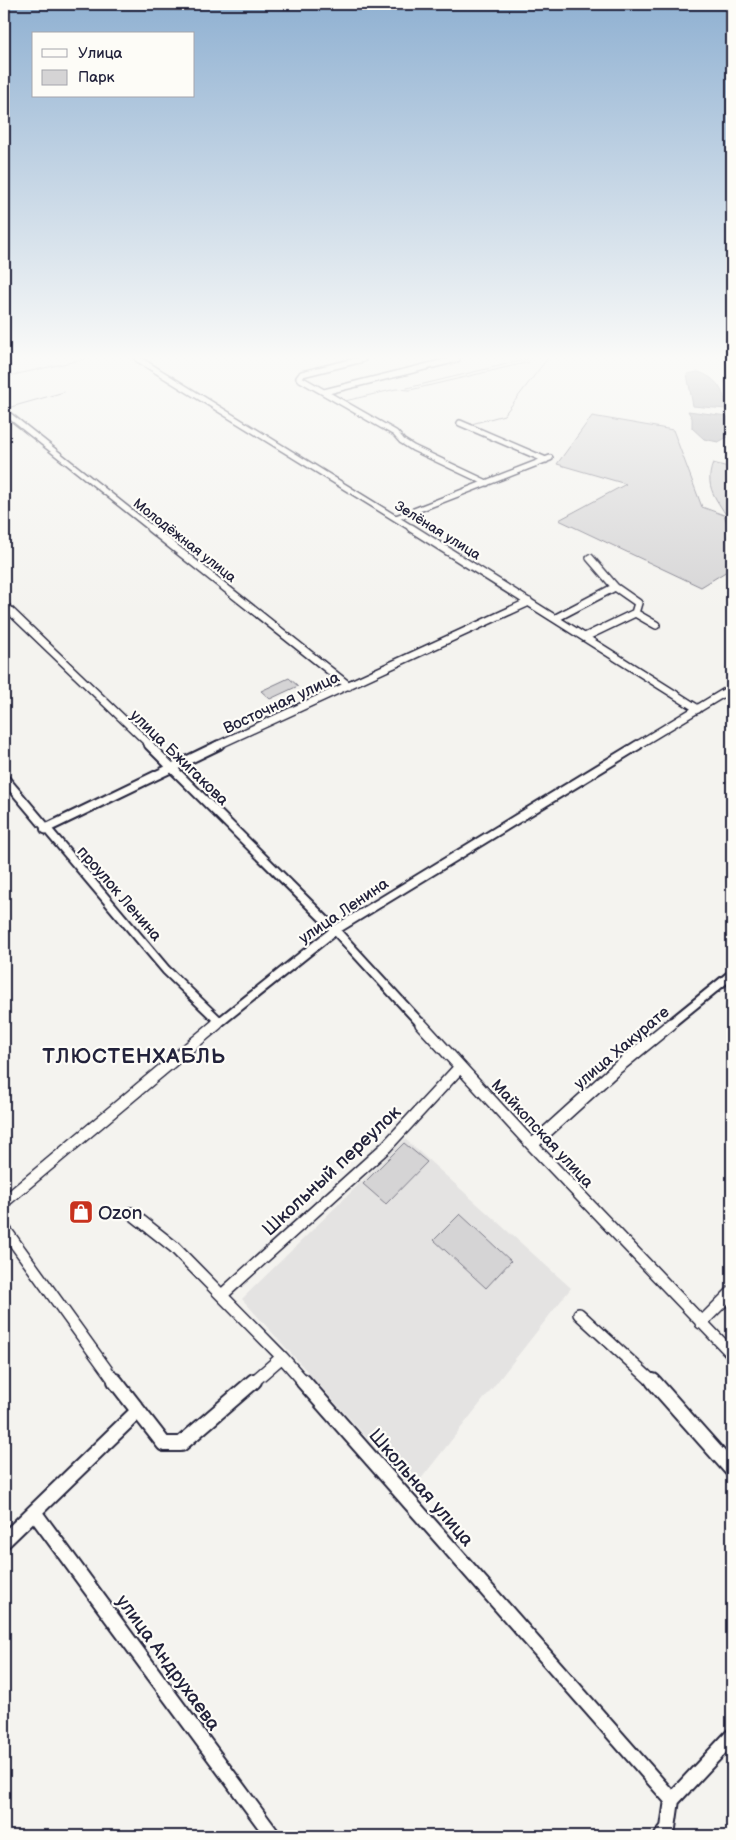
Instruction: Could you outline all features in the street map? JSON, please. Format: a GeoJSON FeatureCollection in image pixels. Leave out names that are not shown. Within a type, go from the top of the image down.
{"type":"FeatureCollection","features":[{"type":"Feature","properties":{"kind":"street","name":"Молодёжная улица"},"geometry":{"type":"LineString","coordinates":[[46,445],[349,686]]}},
{"type":"Feature","properties":{"kind":"street","name":"Зелёная улица"},"geometry":{"type":"LineString","coordinates":[[277,445],[556,618],[698,709]]}},
{"type":"Feature","properties":{"kind":"street"},"geometry":{"type":"LineString","coordinates":[[408,445],[487,482]]}},
{"type":"Feature","properties":{"kind":"street"},"geometry":{"type":"LineString","coordinates":[[513,445],[548,459]]}},
{"type":"Feature","properties":{"kind":"street"},"geometry":{"type":"LineString","coordinates":[[396,518],[548,459]]}},
{"type":"Feature","properties":{"kind":"street"},"geometry":{"type":"LineString","coordinates":[[585,637],[635,613],[638,603],[615,587],[608,576],[590,558]]}},
{"type":"Feature","properties":{"kind":"street"},"geometry":{"type":"LineString","coordinates":[[556,618],[615,587]]}},
{"type":"Feature","properties":{"kind":"street","name":"Восточная улица"},"geometry":{"type":"LineString","coordinates":[[45,829],[172,767],[529,602]]}},
{"type":"Feature","properties":{"kind":"street","name":"улица Бжигакова"},"geometry":{"type":"LineString","coordinates":[[4,605],[172,767],[335,930]]}},
{"type":"Feature","properties":{"kind":"street"},"geometry":{"type":"LineString","coordinates":[[635,613],[656,625]]}},
{"type":"Feature","properties":{"kind":"street","name":"улица Ленина"},"geometry":{"type":"LineString","coordinates":[[4,1202],[263,986],[335,930],[732,688]]}},
{"type":"Feature","properties":{"kind":"street","name":"проулок Ленина"},"geometry":{"type":"LineString","coordinates":[[4,778],[45,829],[166,970],[220,1022]]}},
{"type":"Feature","properties":{"kind":"street","name":"Майкопская улица"},"geometry":{"type":"LineString","coordinates":[[335,930],[532,1144],[732,1354]]}},
{"type":"Feature","properties":{"kind":"street","name":"улица Хакурате"},"geometry":{"type":"LineString","coordinates":[[532,1144],[617,1068],[732,974]]}},
{"type":"Feature","properties":{"kind":"street","name":"Школьный переулок"},"geometry":{"type":"LineString","coordinates":[[222,1295],[386,1147],[460,1067]]}},
{"type":"Feature","properties":{"kind":"street","name":"Школьная улица"},"geometry":{"type":"LineString","coordinates":[[131,1212],[163,1237],[282,1357],[672,1800]]}},
{"type":"Feature","properties":{"kind":"street"},"geometry":{"type":"LineString","coordinates":[[4,1228],[137,1412],[164,1444],[181,1444],[282,1357]]}},
{"type":"Feature","properties":{"kind":"street"},"geometry":{"type":"LineString","coordinates":[[701,1323],[732,1292]]}},
{"type":"Feature","properties":{"kind":"street"},"geometry":{"type":"LineString","coordinates":[[579,1314],[647,1375],[732,1470]]}},
{"type":"Feature","properties":{"kind":"street"},"geometry":{"type":"LineString","coordinates":[[4,1541],[137,1412]]}},
{"type":"Feature","properties":{"kind":"street","name":"улица Андрухаева"},"geometry":{"type":"LineString","coordinates":[[34,1512],[273,1836]]}},
{"type":"Feature","properties":{"kind":"street"},"geometry":{"type":"LineString","coordinates":[[662,1836],[668,1828],[672,1800],[732,1736]]}},
{"type":"Feature","properties":{"kind":"shaded area"},"geometry":{"type":"Polygon","coordinates":[[[405,1139],[571,1288],[413,1489],[242,1299],[405,1139]]]}},
{"type":"Feature","properties":{"kind":"green space"},"geometry":{"type":"Polygon","coordinates":[[[571,445],[679,445],[702,507],[724,515],[732,536],[732,568],[701,587],[559,520],[626,484],[557,464],[571,445]]]}},
{"type":"Feature","properties":{"kind":"green space"},"geometry":{"type":"Polygon","coordinates":[[[713,463],[732,468],[732,527],[712,489],[710,473],[713,463]]]}},
{"type":"Feature","properties":{"kind":"green space"},"geometry":{"type":"Polygon","coordinates":[[[289,678],[298,686],[270,699],[261,691],[289,678]]]}},
{"type":"Feature","properties":{"kind":"green space"},"geometry":{"type":"Polygon","coordinates":[[[404,1143],[427,1162],[386,1204],[363,1184],[404,1143]]]}},
{"type":"Feature","properties":{"kind":"green space"},"geometry":{"type":"Polygon","coordinates":[[[460,1214],[511,1261],[486,1288],[434,1240],[460,1214]]]}},
{"type":"Feature","properties":{"kind":"place","name":"Ozon"},"geometry":{"type":"Point","coordinates":[81,1212]}},
{"type":"Feature","properties":{"kind":"district","name":"ТЛЮСТЕНХАБЛЬ"},"geometry":{"type":"Point","coordinates":[134,1056]}}]}
